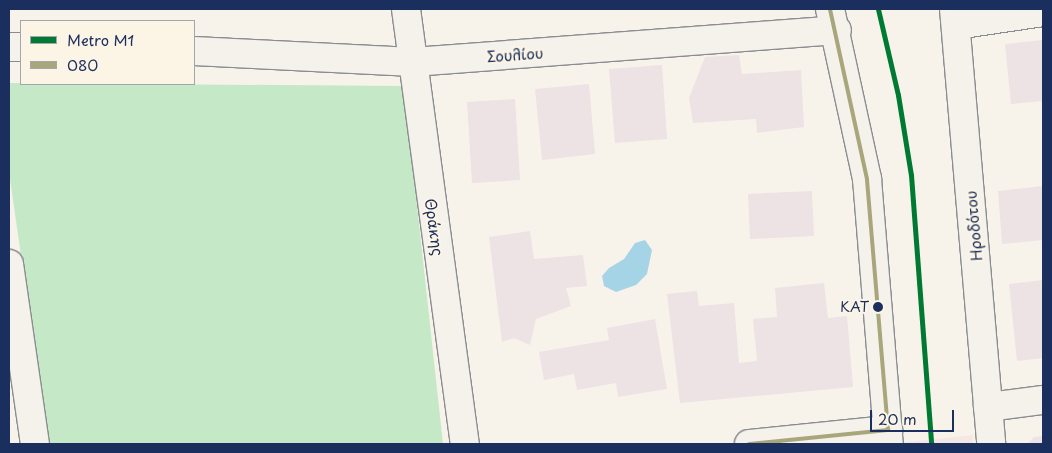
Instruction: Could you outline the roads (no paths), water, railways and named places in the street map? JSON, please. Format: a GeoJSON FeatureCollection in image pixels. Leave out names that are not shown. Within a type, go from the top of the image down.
{"type":"FeatureCollection","features":[{"type":"Feature","properties":{"kind":"street","name":"Θράκης"},"geometry":{"type":"LineString","coordinates":[[406,9],[465,444]]}},
{"type":"Feature","properties":{"kind":"street"},"geometry":{"type":"LineString","coordinates":[[955,17],[1043,12]]}},
{"type":"Feature","properties":{"kind":"street","name":"Ηροδότου"},"geometry":{"type":"LineString","coordinates":[[955,17],[991,444]]}},
{"type":"Feature","properties":{"kind":"street","name":"Σουλίου"},"geometry":{"type":"LineString","coordinates":[[195,51],[413,62],[834,19]]}},
{"type":"Feature","properties":{"kind":"street"},"geometry":{"type":"LineString","coordinates":[[749,444],[888,437],[867,179],[834,19]]}},
{"type":"Feature","properties":{"kind":"street"},"geometry":{"type":"LineString","coordinates":[[9,264],[35,444]]}},
{"type":"Feature","properties":{"kind":"street"},"geometry":{"type":"LineString","coordinates":[[988,407],[1043,400]]}},
{"type":"Feature","properties":{"kind":"water"},"geometry":{"type":"Polygon","coordinates":[[[645,240],[652,250],[647,274],[636,285],[616,292],[604,286],[602,276],[609,268],[624,259],[635,243],[645,240]]]}},
{"type":"Feature","properties":{"kind":"metro line","name":"Μ1"},"geometry":{"type":"LineString","coordinates":[[878,9],[898,95],[911,175],[931,444]]}},
{"type":"Feature","properties":{"kind":"place","name":"ΚΑΤ"},"geometry":{"type":"Point","coordinates":[878,307]}}]}
